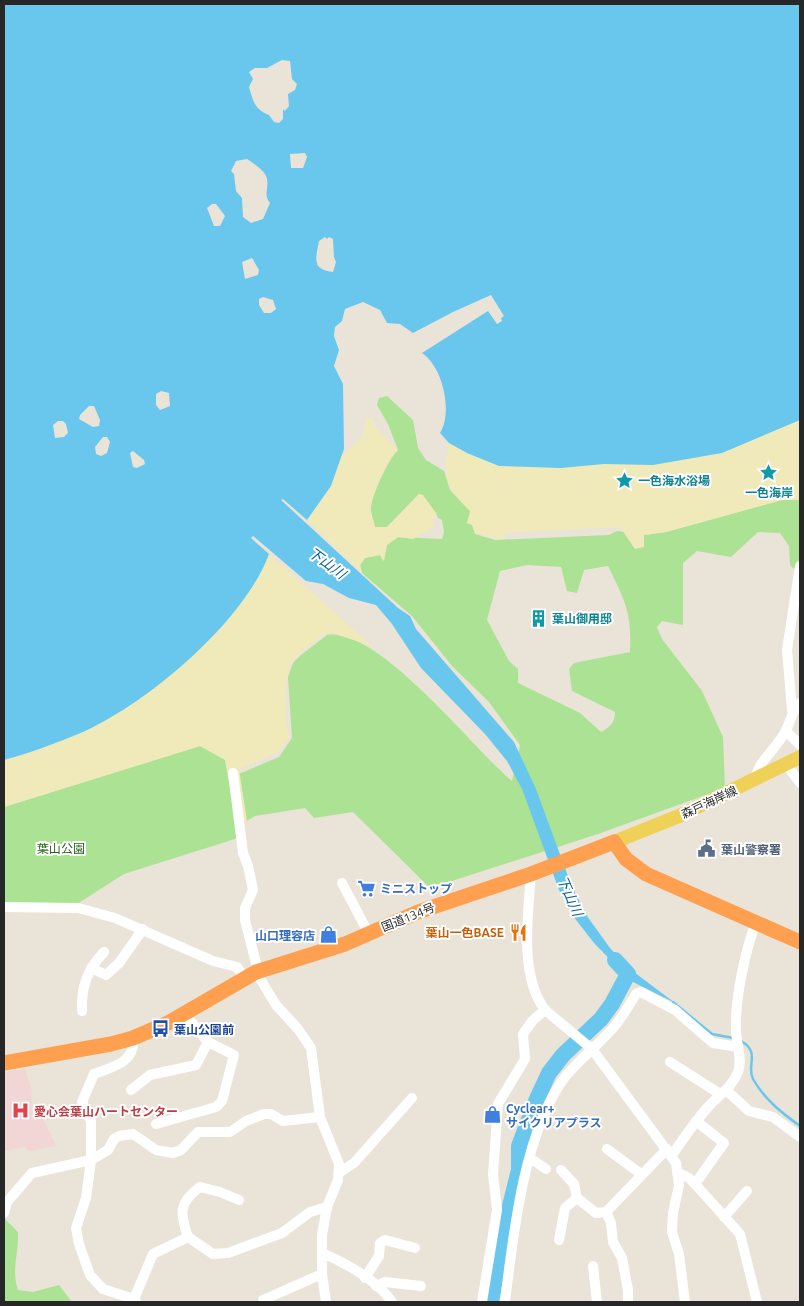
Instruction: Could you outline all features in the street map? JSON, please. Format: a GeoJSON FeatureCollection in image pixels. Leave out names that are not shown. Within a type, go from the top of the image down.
{"type":"FeatureCollection","features":[{"type":"Feature","properties":{"kind":"highway","name":"国道134号"},"geometry":{"type":"LineString","coordinates":[[4,1063],[111,1044],[133,1038],[184,1014],[253,973],[345,944],[418,912],[535,873],[614,842]]}},
{"type":"Feature","properties":{"kind":"highway"},"geometry":{"type":"LineString","coordinates":[[614,842],[626,859],[646,874],[800,942]]}},
{"type":"Feature","properties":{"kind":"main road","name":"森戸海岸線"},"geometry":{"type":"LineString","coordinates":[[614,842],[679,816],[800,757]]}},
{"type":"Feature","properties":{"kind":"street"},"geometry":{"type":"LineString","coordinates":[[755,780],[756,771],[786,731],[796,706],[787,650],[800,566]]}},
{"type":"Feature","properties":{"kind":"street"},"geometry":{"type":"LineString","coordinates":[[786,731],[800,745]]}},
{"type":"Feature","properties":{"kind":"street"},"geometry":{"type":"LineString","coordinates":[[787,765],[800,783]]}},
{"type":"Feature","properties":{"kind":"street"},"geometry":{"type":"LineString","coordinates":[[233,773],[243,853],[253,890],[245,908],[253,973],[311,1048],[320,1117],[337,1156],[340,1172],[327,1208],[322,1235],[322,1274],[326,1302]]}},
{"type":"Feature","properties":{"kind":"street"},"geometry":{"type":"LineString","coordinates":[[535,873],[527,928],[528,959],[535,993],[545,1010],[590,1046],[669,1152],[679,1173],[672,1232],[679,1254],[684,1302]]}},
{"type":"Feature","properties":{"kind":"street"},"geometry":{"type":"LineString","coordinates":[[342,883],[370,934]]}},
{"type":"Feature","properties":{"kind":"street"},"geometry":{"type":"LineString","coordinates":[[4,906],[78,908],[143,929],[213,961],[253,973]]}},
{"type":"Feature","properties":{"kind":"street"},"geometry":{"type":"LineString","coordinates":[[561,1170],[574,1184],[577,1198],[596,1213],[606,1212],[641,1174],[669,1152],[723,1092],[738,1072],[737,1007],[750,938],[756,922]]}},
{"type":"Feature","properties":{"kind":"street"},"geometry":{"type":"LineString","coordinates":[[91,968],[106,976],[119,963],[143,929]]}},
{"type":"Feature","properties":{"kind":"street"},"geometry":{"type":"LineString","coordinates":[[82,1011],[82,988],[91,968],[104,952]]}},
{"type":"Feature","properties":{"kind":"street"},"geometry":{"type":"LineString","coordinates":[[505,1302],[511,1250],[530,1158],[547,1106],[590,1046],[614,1027],[636,994],[641,992],[675,1010],[713,1043],[737,1042]]}},
{"type":"Feature","properties":{"kind":"street"},"geometry":{"type":"LineString","coordinates":[[482,1302],[497,1210],[493,1174],[498,1104],[525,1059],[523,1034],[533,1020],[545,1010]]}},
{"type":"Feature","properties":{"kind":"street"},"geometry":{"type":"LineString","coordinates":[[156,1124],[216,1107],[222,1101],[234,1055],[208,1042],[184,1014]]}},
{"type":"Feature","properties":{"kind":"street"},"geometry":{"type":"LineString","coordinates":[[133,1038],[133,1050],[128,1058],[112,1068],[94,1074],[85,1091],[82,1102],[91,1121],[91,1160],[86,1198],[76,1228],[79,1244],[90,1274],[103,1289],[135,1301],[153,1254],[188,1237]]}},
{"type":"Feature","properties":{"kind":"street"},"geometry":{"type":"LineString","coordinates":[[131,1090],[150,1076],[196,1066],[208,1042]]}},
{"type":"Feature","properties":{"kind":"street"},"geometry":{"type":"LineString","coordinates":[[670,1062],[723,1092],[748,1111],[773,1117],[800,1137]]}},
{"type":"Feature","properties":{"kind":"street"},"geometry":{"type":"LineString","coordinates":[[340,1172],[354,1163],[412,1098]]}},
{"type":"Feature","properties":{"kind":"street"},"geometry":{"type":"LineString","coordinates":[[4,1213],[7,1202],[32,1173],[91,1160],[108,1150],[114,1139],[126,1134],[138,1137],[161,1151],[173,1153],[181,1150],[198,1132],[230,1132],[246,1121],[264,1114],[271,1114],[283,1121],[320,1117]]}},
{"type":"Feature","properties":{"kind":"street"},"geometry":{"type":"LineString","coordinates":[[696,1121],[724,1143],[696,1184]]}},
{"type":"Feature","properties":{"kind":"street"},"geometry":{"type":"LineString","coordinates":[[607,1149],[641,1174]]}},
{"type":"Feature","properties":{"kind":"street"},"geometry":{"type":"LineString","coordinates":[[530,1158],[546,1169]]}},
{"type":"Feature","properties":{"kind":"street"},"geometry":{"type":"LineString","coordinates":[[679,1173],[696,1184],[741,1238],[757,1302]]}},
{"type":"Feature","properties":{"kind":"street"},"geometry":{"type":"LineString","coordinates":[[238,1200],[220,1192],[200,1188],[194,1191],[186,1200],[182,1209],[181,1217],[188,1237],[213,1254],[228,1253],[282,1233],[310,1212],[327,1208]]}},
{"type":"Feature","properties":{"kind":"street"},"geometry":{"type":"LineString","coordinates":[[724,1216],[747,1191]]}},
{"type":"Feature","properties":{"kind":"street"},"geometry":{"type":"LineString","coordinates":[[559,1240],[565,1208],[577,1198]]}},
{"type":"Feature","properties":{"kind":"street"},"geometry":{"type":"LineString","coordinates":[[606,1212],[612,1223],[613,1242],[622,1258],[628,1302]]}},
{"type":"Feature","properties":{"kind":"street"},"geometry":{"type":"LineString","coordinates":[[365,1278],[379,1256],[380,1243],[385,1240],[415,1248]]}},
{"type":"Feature","properties":{"kind":"street"},"geometry":{"type":"LineString","coordinates":[[322,1253],[365,1278],[392,1302]]}},
{"type":"Feature","properties":{"kind":"street"},"geometry":{"type":"LineString","coordinates":[[593,1266],[597,1302]]}},
{"type":"Feature","properties":{"kind":"street"},"geometry":{"type":"LineString","coordinates":[[263,1302],[263,1300],[322,1274]]}},
{"type":"Feature","properties":{"kind":"street"},"geometry":{"type":"LineString","coordinates":[[376,1286],[385,1282],[421,1286]]}},
{"type":"Feature","properties":{"kind":"shaded area","name":"愛心会葉山ハートセンター"},"geometry":{"type":"Polygon","coordinates":[[[25,1069],[32,1091],[31,1110],[40,1112],[56,1146],[29,1151],[24,1147],[4,1151],[4,1072],[25,1069]]]}},
{"type":"Feature","properties":{"kind":"green space","name":"葉山公園"},"geometry":{"type":"Polygon","coordinates":[[[387,396],[413,420],[418,448],[426,460],[444,471],[450,490],[470,511],[475,534],[495,540],[609,535],[617,531],[624,532],[629,537],[666,532],[782,500],[800,500],[800,575],[790,565],[789,546],[780,533],[758,532],[731,557],[697,551],[683,563],[683,625],[662,621],[657,627],[662,639],[702,691],[723,737],[725,788],[598,834],[430,888],[353,812],[314,818],[305,808],[255,816],[237,827],[238,838],[124,874],[77,904],[4,905],[4,807],[200,746],[225,759],[229,778],[279,757],[292,738],[288,677],[293,663],[327,635],[348,638],[372,650],[398,669],[512,781],[520,745],[489,702],[452,666],[412,616],[362,573],[360,565],[365,558],[380,555],[383,561],[387,545],[398,537],[442,539],[444,532],[442,520],[438,518],[436,513],[419,494],[387,527],[375,527],[371,512],[372,501],[386,468],[398,450],[388,424],[377,405],[379,398],[387,396]],[[527,565],[500,571],[487,620],[509,661],[518,669],[518,683],[580,713],[601,732],[611,724],[615,712],[572,691],[569,669],[574,663],[630,652],[630,627],[626,607],[608,566],[584,570],[577,593],[567,591],[561,567],[527,565]]]}},
{"type":"Feature","properties":{"kind":"green space"},"geometry":{"type":"Polygon","coordinates":[[[4,1218],[18,1232],[15,1275],[18,1290],[33,1292],[59,1285],[72,1302],[4,1302],[4,1218]]]}},
{"type":"Feature","properties":{"kind":"sand"},"geometry":{"type":"Polygon","coordinates":[[[367,418],[372,418],[377,429],[398,450],[386,468],[372,501],[371,512],[375,527],[387,527],[419,494],[423,495],[436,513],[432,528],[413,539],[398,537],[387,545],[384,561],[380,555],[365,558],[360,565],[362,573],[307,520],[337,460],[361,438],[367,418]]]}},
{"type":"Feature","properties":{"kind":"sand","name":"一色海水浴場"},"geometry":{"type":"Polygon","coordinates":[[[800,420],[800,500],[782,500],[666,532],[644,535],[644,547],[635,549],[620,527],[505,533],[505,539],[475,534],[472,525],[467,523],[470,511],[455,494],[447,481],[446,465],[449,443],[467,453],[499,466],[561,468],[722,453],[800,420]]]}},
{"type":"Feature","properties":{"kind":"sand"},"geometry":{"type":"Polygon","coordinates":[[[269,554],[372,646],[332,633],[323,635],[299,654],[290,665],[285,688],[287,729],[290,737],[278,752],[239,769],[247,821],[237,827],[225,760],[200,746],[4,807],[4,754],[211,631],[269,554]]]}},
{"type":"Feature","properties":{"kind":"water"},"geometry":{"type":"Polygon","coordinates":[[[4,4],[800,4],[800,420],[722,453],[653,465],[604,464],[561,468],[499,466],[467,453],[449,443],[440,433],[446,414],[444,390],[436,368],[422,353],[488,311],[497,324],[502,321],[501,318],[504,316],[491,295],[413,333],[400,324],[387,323],[380,310],[363,302],[345,309],[342,321],[335,327],[334,336],[339,350],[334,366],[343,384],[344,449],[331,486],[307,520],[283,499],[281,500],[398,608],[410,616],[416,629],[514,742],[536,789],[572,887],[587,916],[610,948],[630,969],[675,1003],[631,981],[594,943],[573,916],[559,890],[522,789],[507,761],[485,734],[421,668],[392,624],[376,605],[349,598],[323,584],[306,581],[253,536],[251,538],[269,554],[256,580],[239,606],[191,658],[136,702],[109,719],[63,740],[4,760],[4,4]],[[282,60],[267,68],[255,68],[249,72],[253,79],[249,87],[253,101],[274,122],[279,123],[283,119],[283,109],[285,111],[289,106],[288,94],[295,90],[297,84],[292,79],[290,61],[282,60]],[[305,153],[290,154],[291,168],[303,168],[307,157],[305,153]],[[247,159],[236,161],[231,171],[234,174],[236,191],[242,198],[243,217],[251,223],[263,219],[270,203],[267,197],[266,176],[247,159]],[[212,204],[207,208],[214,226],[220,226],[225,216],[216,204],[212,204]],[[325,237],[319,241],[316,258],[321,269],[333,272],[336,262],[333,239],[325,237]],[[252,258],[242,262],[245,279],[258,275],[259,270],[252,258]],[[263,297],[259,299],[259,305],[264,313],[271,313],[276,309],[273,300],[263,297]],[[161,391],[156,394],[156,405],[160,410],[170,406],[169,393],[161,391]],[[89,406],[80,415],[79,419],[93,427],[99,426],[100,420],[94,406],[89,406]],[[58,421],[53,425],[55,438],[64,437],[68,433],[66,424],[63,421],[58,421]],[[103,437],[95,447],[96,454],[101,456],[107,453],[110,442],[107,437],[103,437]],[[133,451],[130,453],[133,467],[137,468],[145,464],[144,460],[133,451]]]}},
{"type":"Feature","properties":{"kind":"waterway","name":"下山川"},"geometry":{"type":"LineString","coordinates":[[491,1302],[503,1234],[519,1170],[519,1146],[549,1073],[563,1055],[601,1019],[612,1004],[628,974],[615,960]]}},
{"type":"Feature","properties":{"kind":"waterway"},"geometry":{"type":"LineString","coordinates":[[673,1002],[712,1034],[733,1038]]}},
{"type":"Feature","properties":{"kind":"waterway"},"geometry":{"type":"LineString","coordinates":[[741,1041],[747,1045],[752,1054],[751,1074],[758,1087],[774,1106],[800,1126]]}},
{"type":"Feature","properties":{"kind":"place","name":"一色海岸"},"geometry":{"type":"Point","coordinates":[769,473]}},
{"type":"Feature","properties":{"kind":"place","name":"一色海水浴場"},"geometry":{"type":"Point","coordinates":[624,480]}},
{"type":"Feature","properties":{"kind":"place","name":"葉山御用邸"},"geometry":{"type":"Point","coordinates":[538,618]}},
{"type":"Feature","properties":{"kind":"place","name":"葉山警察署"},"geometry":{"type":"Point","coordinates":[707,849]}},
{"type":"Feature","properties":{"kind":"place","name":"ミニストップ"},"geometry":{"type":"Point","coordinates":[366,888]}},
{"type":"Feature","properties":{"kind":"place","name":"葉山一色BASE"},"geometry":{"type":"Point","coordinates":[518,932]}},
{"type":"Feature","properties":{"kind":"place","name":"山口理容店"},"geometry":{"type":"Point","coordinates":[329,935]}},
{"type":"Feature","properties":{"kind":"place","name":"葉山公園前"},"geometry":{"type":"Point","coordinates":[160,1029]}},
{"type":"Feature","properties":{"kind":"place","name":"愛心会葉山ハートセンター"},"geometry":{"type":"Point","coordinates":[20,1111]}},
{"type":"Feature","properties":{"kind":"place","name":"Cyclear+ サイクリアプラス"},"geometry":{"type":"Point","coordinates":[492,1115]}}]}
